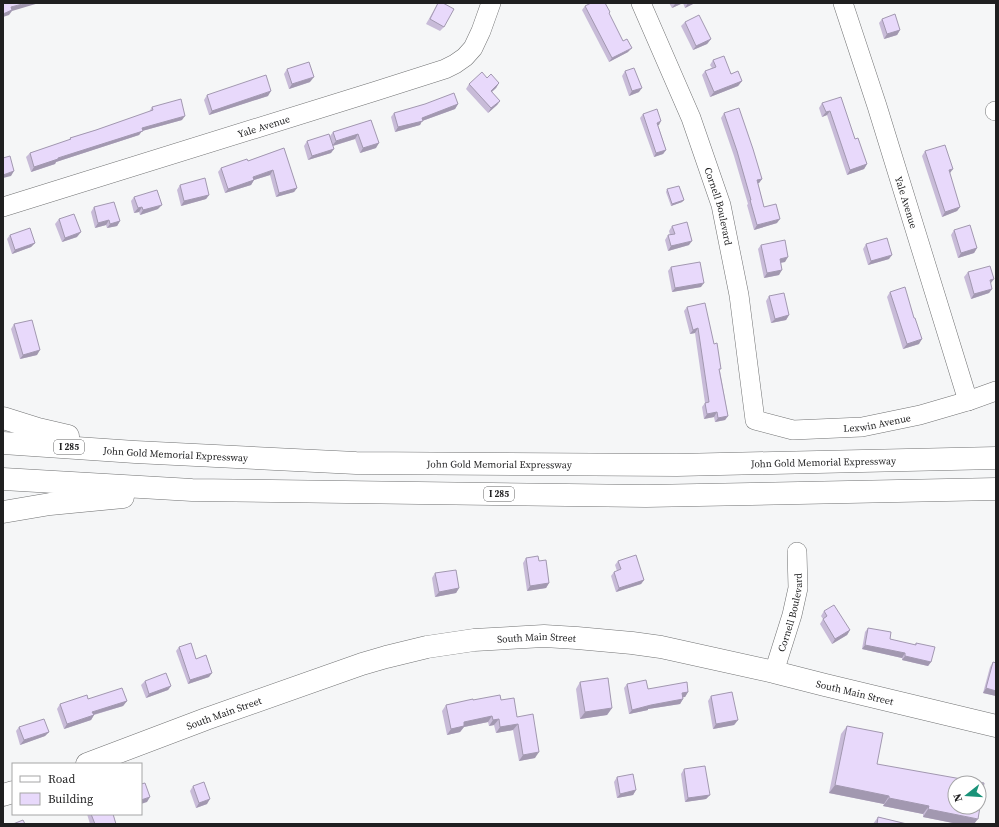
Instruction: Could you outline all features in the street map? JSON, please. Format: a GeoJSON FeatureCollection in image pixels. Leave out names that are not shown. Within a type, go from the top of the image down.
{"type":"FeatureCollection","features":[{"type":"Feature","properties":{"kind":"main road"},"geometry":{"type":"LineString","coordinates":[[3,418],[38,430],[135,452]]}},
{"type":"Feature","properties":{"kind":"main road","name":"John Gold Memorial Expressway"},"geometry":{"type":"LineString","coordinates":[[3,443],[135,452],[363,463],[677,465],[996,458]]}},
{"type":"Feature","properties":{"kind":"main road","name":"I 285"},"geometry":{"type":"LineString","coordinates":[[3,479],[192,490],[646,496],[996,489]]}},
{"type":"Feature","properties":{"kind":"main road"},"geometry":{"type":"LineString","coordinates":[[3,512],[50,504],[192,490]]}},
{"type":"Feature","properties":{"kind":"main road","name":"South Main Street"},"geometry":{"type":"LineString","coordinates":[[90,763],[362,664],[427,648],[474,640],[525,636],[632,642],[661,647],[774,672],[996,726]]}},
{"type":"Feature","properties":{"kind":"street","name":"Yale Avenue"},"geometry":{"type":"LineString","coordinates":[[3,207],[376,91],[456,64],[473,48],[491,3]]}},
{"type":"Feature","properties":{"kind":"street","name":"Cornell Boulevard"},"geometry":{"type":"LineString","coordinates":[[641,3],[691,118],[721,205],[739,295],[755,420]]}},
{"type":"Feature","properties":{"kind":"street","name":"Yale Avenue"},"geometry":{"type":"LineString","coordinates":[[843,3],[877,106],[968,401]]}},
{"type":"Feature","properties":{"kind":"street","name":"Lexwin Avenue"},"geometry":{"type":"LineString","coordinates":[[755,420],[793,430],[862,427],[920,415],[996,391]]}},
{"type":"Feature","properties":{"kind":"street","name":"Cornell Boulevard"},"geometry":{"type":"LineString","coordinates":[[774,672],[792,615],[798,588],[797,552]]}},
{"type":"Feature","properties":{"kind":"building"},"geometry":{"type":"Polygon","coordinates":[[[3,3],[26,3],[11,7],[12,10],[3,14],[3,3]]]}},
{"type":"Feature","properties":{"kind":"building"},"geometry":{"type":"Polygon","coordinates":[[[438,3],[443,3],[454,9],[444,27],[430,19],[438,3]]]}},
{"type":"Feature","properties":{"kind":"building"},"geometry":{"type":"Polygon","coordinates":[[[591,3],[605,3],[623,41],[627,39],[632,48],[612,58],[585,6],[591,3]]]}},
{"type":"Feature","properties":{"kind":"building"},"geometry":{"type":"Polygon","coordinates":[[[895,14],[900,30],[887,34],[882,19],[895,14]]]}},
{"type":"Feature","properties":{"kind":"building"},"geometry":{"type":"Polygon","coordinates":[[[699,15],[711,39],[696,46],[685,22],[699,15]]]}},
{"type":"Feature","properties":{"kind":"building"},"geometry":{"type":"Polygon","coordinates":[[[724,56],[731,74],[738,71],[742,81],[714,92],[705,71],[716,67],[713,60],[724,56]]]}},
{"type":"Feature","properties":{"kind":"building"},"geometry":{"type":"Polygon","coordinates":[[[309,62],[314,77],[292,84],[287,69],[309,62]]]}},
{"type":"Feature","properties":{"kind":"building"},"geometry":{"type":"Polygon","coordinates":[[[634,68],[642,88],[632,91],[625,71],[634,68]]]}},
{"type":"Feature","properties":{"kind":"building"},"geometry":{"type":"Polygon","coordinates":[[[482,72],[487,78],[491,74],[499,83],[491,91],[500,101],[491,108],[469,84],[482,72]]]}},
{"type":"Feature","properties":{"kind":"building"},"geometry":{"type":"Polygon","coordinates":[[[266,75],[271,91],[212,111],[207,95],[266,75]]]}},
{"type":"Feature","properties":{"kind":"building"},"geometry":{"type":"Polygon","coordinates":[[[454,93],[458,104],[422,118],[423,121],[398,127],[394,113],[425,104],[454,93]]]}},
{"type":"Feature","properties":{"kind":"building"},"geometry":{"type":"Polygon","coordinates":[[[841,97],[855,139],[858,138],[867,164],[850,170],[830,111],[826,112],[822,103],[841,97]]]}},
{"type":"Feature","properties":{"kind":"building"},"geometry":{"type":"Polygon","coordinates":[[[181,99],[185,116],[142,128],[143,131],[34,167],[30,153],[153,110],[152,107],[181,99]]]}},
{"type":"Feature","properties":{"kind":"building"},"geometry":{"type":"Polygon","coordinates":[[[739,108],[762,179],[757,180],[764,207],[776,204],[780,219],[757,225],[737,151],[724,113],[739,108]]]}},
{"type":"Feature","properties":{"kind":"building"},"geometry":{"type":"Polygon","coordinates":[[[657,109],[661,121],[657,123],[666,150],[656,153],[643,114],[657,109]]]}},
{"type":"Feature","properties":{"kind":"building"},"geometry":{"type":"Polygon","coordinates":[[[371,120],[379,143],[363,148],[358,134],[336,141],[333,132],[371,120]]]}},
{"type":"Feature","properties":{"kind":"building"},"geometry":{"type":"Polygon","coordinates":[[[329,134],[334,149],[312,156],[307,141],[329,134]]]}},
{"type":"Feature","properties":{"kind":"building"},"geometry":{"type":"Polygon","coordinates":[[[945,145],[953,169],[949,170],[960,207],[945,212],[925,151],[945,145]]]}},
{"type":"Feature","properties":{"kind":"building"},"geometry":{"type":"Polygon","coordinates":[[[284,148],[297,188],[279,193],[273,170],[253,177],[254,180],[228,189],[221,168],[247,159],[248,161],[284,148]]]}},
{"type":"Feature","properties":{"kind":"building"},"geometry":{"type":"Polygon","coordinates":[[[10,156],[14,171],[3,175],[3,158],[10,156]]]}},
{"type":"Feature","properties":{"kind":"building"},"geometry":{"type":"Polygon","coordinates":[[[205,178],[209,195],[184,201],[180,185],[205,178]]]}},
{"type":"Feature","properties":{"kind":"building"},"geometry":{"type":"Polygon","coordinates":[[[679,186],[684,200],[672,204],[667,189],[679,186]]]}},
{"type":"Feature","properties":{"kind":"building"},"geometry":{"type":"Polygon","coordinates":[[[157,190],[162,205],[143,210],[142,207],[138,208],[134,197],[157,190]]]}},
{"type":"Feature","properties":{"kind":"building"},"geometry":{"type":"Polygon","coordinates":[[[114,202],[120,221],[110,224],[109,220],[98,223],[94,207],[114,202]]]}},
{"type":"Feature","properties":{"kind":"building"},"geometry":{"type":"Polygon","coordinates":[[[74,214],[81,232],[65,238],[59,219],[74,214]]]}},
{"type":"Feature","properties":{"kind":"building"},"geometry":{"type":"Polygon","coordinates":[[[687,222],[692,241],[671,246],[668,235],[675,234],[672,226],[687,222]]]}},
{"type":"Feature","properties":{"kind":"building"},"geometry":{"type":"Polygon","coordinates":[[[970,225],[977,248],[961,253],[954,230],[970,225]]]}},
{"type":"Feature","properties":{"kind":"building"},"geometry":{"type":"Polygon","coordinates":[[[30,228],[35,243],[15,250],[10,235],[30,228]]]}},
{"type":"Feature","properties":{"kind":"building"},"geometry":{"type":"Polygon","coordinates":[[[887,238],[892,255],[871,261],[866,244],[887,238]]]}},
{"type":"Feature","properties":{"kind":"building"},"geometry":{"type":"Polygon","coordinates":[[[785,240],[788,257],[780,259],[782,270],[767,273],[761,245],[785,240]]]}},
{"type":"Feature","properties":{"kind":"building"},"geometry":{"type":"Polygon","coordinates":[[[700,262],[704,283],[675,288],[671,267],[700,262]]]}},
{"type":"Feature","properties":{"kind":"building"},"geometry":{"type":"Polygon","coordinates":[[[990,266],[994,279],[990,280],[992,289],[974,294],[968,272],[990,266]]]}},
{"type":"Feature","properties":{"kind":"building"},"geometry":{"type":"Polygon","coordinates":[[[905,287],[922,339],[907,344],[890,292],[905,287]]]}},
{"type":"Feature","properties":{"kind":"building"},"geometry":{"type":"Polygon","coordinates":[[[784,293],[789,315],[775,319],[769,296],[784,293]]]}},
{"type":"Feature","properties":{"kind":"building"},"geometry":{"type":"Polygon","coordinates":[[[705,303],[714,344],[717,343],[721,369],[719,369],[728,416],[718,418],[717,412],[707,414],[705,403],[709,402],[698,328],[693,330],[687,307],[705,303]]]}},
{"type":"Feature","properties":{"kind":"building"},"geometry":{"type":"Polygon","coordinates":[[[32,320],[40,350],[23,355],[14,324],[32,320]]]}},
{"type":"Feature","properties":{"kind":"building"},"geometry":{"type":"Polygon","coordinates":[[[636,555],[644,580],[619,588],[614,572],[621,569],[618,561],[636,555]]]}},
{"type":"Feature","properties":{"kind":"building"},"geometry":{"type":"Polygon","coordinates":[[[538,556],[539,561],[546,560],[549,583],[530,586],[526,558],[538,556]]]}},
{"type":"Feature","properties":{"kind":"building"},"geometry":{"type":"Polygon","coordinates":[[[456,570],[459,588],[439,592],[435,573],[456,570]]]}},
{"type":"Feature","properties":{"kind":"building"},"geometry":{"type":"Polygon","coordinates":[[[834,605],[850,630],[835,639],[823,619],[827,616],[824,611],[834,605]]]}},
{"type":"Feature","properties":{"kind":"building"},"geometry":{"type":"Polygon","coordinates":[[[868,628],[891,632],[890,639],[916,645],[916,643],[935,647],[931,662],[905,656],[905,653],[865,645],[868,628]]]}},
{"type":"Feature","properties":{"kind":"building"},"geometry":{"type":"Polygon","coordinates":[[[191,643],[196,659],[206,655],[212,673],[190,680],[179,647],[191,643]]]}},
{"type":"Feature","properties":{"kind":"building"},"geometry":{"type":"Polygon","coordinates":[[[993,662],[996,663],[996,691],[986,688],[993,662]]]}},
{"type":"Feature","properties":{"kind":"building"},"geometry":{"type":"Polygon","coordinates":[[[166,673],[171,686],[149,694],[145,681],[166,673]]]}},
{"type":"Feature","properties":{"kind":"building"},"geometry":{"type":"Polygon","coordinates":[[[608,678],[612,708],[585,712],[580,682],[608,678]]]}},
{"type":"Feature","properties":{"kind":"building"},"geometry":{"type":"Polygon","coordinates":[[[646,680],[648,689],[687,682],[688,692],[682,693],[683,699],[632,710],[627,684],[646,680]]]}},
{"type":"Feature","properties":{"kind":"building"},"geometry":{"type":"Polygon","coordinates":[[[122,688],[127,701],[92,712],[94,715],[67,724],[60,704],[87,695],[88,699],[122,688]]]}},
{"type":"Feature","properties":{"kind":"building"},"geometry":{"type":"Polygon","coordinates":[[[732,692],[738,720],[716,724],[711,696],[732,692]]]}},
{"type":"Feature","properties":{"kind":"building"},"geometry":{"type":"Polygon","coordinates":[[[500,695],[501,700],[514,698],[517,717],[533,714],[539,752],[523,755],[518,724],[500,727],[499,719],[493,720],[492,716],[464,722],[464,726],[451,729],[446,705],[500,695]]]}},
{"type":"Feature","properties":{"kind":"building"},"geometry":{"type":"Polygon","coordinates":[[[44,719],[49,732],[24,740],[19,727],[44,719]]]}},
{"type":"Feature","properties":{"kind":"building"},"geometry":{"type":"Polygon","coordinates":[[[847,726],[883,733],[877,764],[947,776],[947,813],[928,809],[929,806],[889,798],[889,796],[835,785],[847,726]]]}},
{"type":"Feature","properties":{"kind":"building"},"geometry":{"type":"Polygon","coordinates":[[[705,766],[710,795],[688,798],[684,769],[705,766]]]}},
{"type":"Feature","properties":{"kind":"building"},"geometry":{"type":"Polygon","coordinates":[[[633,774],[636,790],[620,794],[617,777],[633,774]]]}},
{"type":"Feature","properties":{"kind":"building"},"geometry":{"type":"Polygon","coordinates":[[[204,782],[210,799],[199,803],[193,786],[204,782]]]}},
{"type":"Feature","properties":{"kind":"building"},"geometry":{"type":"Polygon","coordinates":[[[145,783],[150,797],[142,800],[142,784],[145,783]]]}},
{"type":"Feature","properties":{"kind":"building"},"geometry":{"type":"Polygon","coordinates":[[[91,815],[113,815],[116,824],[95,824],[91,815]]]}},
{"type":"Feature","properties":{"kind":"building"},"geometry":{"type":"Polygon","coordinates":[[[958,815],[979,815],[978,819],[958,815]]]}},
{"type":"Feature","properties":{"kind":"building"},"geometry":{"type":"Polygon","coordinates":[[[878,817],[907,824],[877,824],[878,817]]]}},
{"type":"Feature","properties":{"kind":"building"},"geometry":{"type":"Polygon","coordinates":[[[23,820],[25,824],[13,824],[23,820]]]}}]}
